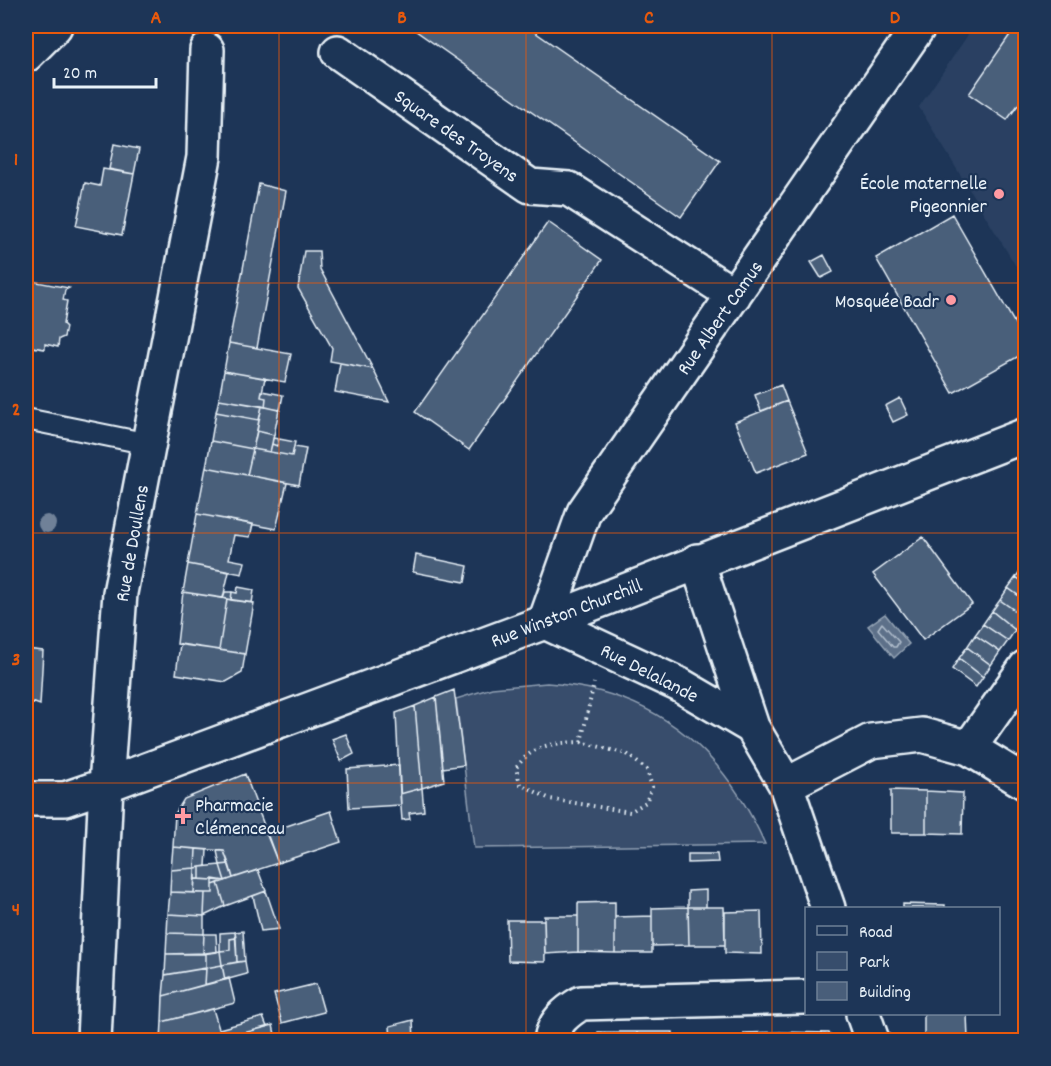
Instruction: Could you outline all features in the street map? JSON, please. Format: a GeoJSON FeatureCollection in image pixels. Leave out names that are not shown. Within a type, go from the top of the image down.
{"type":"FeatureCollection","features":[{"type":"Feature","properties":{"kind":"street"},"geometry":{"type":"LineString","coordinates":[[26,55],[55,26]]}},
{"type":"Feature","properties":{"kind":"street","name":"Rue Albert Camus"},"geometry":{"type":"LineString","coordinates":[[544,622],[584,512],[919,26]]}},
{"type":"Feature","properties":{"kind":"street","name":"Rue de Doullens"},"geometry":{"type":"LineString","coordinates":[[94,1041],[106,785],[120,593],[204,157],[207,50]]}},
{"type":"Feature","properties":{"kind":"street","name":"Square des Troyens"},"geometry":{"type":"LineString","coordinates":[[338,52],[530,186],[569,189],[734,295]]}},
{"type":"Feature","properties":{"kind":"street","name":"Rue Winston Churchill"},"geometry":{"type":"LineString","coordinates":[[26,799],[65,799],[106,785],[544,622],[1026,435]]}},
{"type":"Feature","properties":{"kind":"street"},"geometry":{"type":"LineString","coordinates":[[697,561],[752,728],[786,785],[827,907]]}},
{"type":"Feature","properties":{"kind":"street","name":"Rue Delalande"},"geometry":{"type":"LineString","coordinates":[[544,622],[603,647],[680,685],[752,728]]}},
{"type":"Feature","properties":{"kind":"street"},"geometry":{"type":"LineString","coordinates":[[969,748],[1026,667]]}},
{"type":"Feature","properties":{"kind":"street"},"geometry":{"type":"LineString","coordinates":[[786,785],[871,741],[922,735],[969,748],[1026,783]]}},
{"type":"Feature","properties":{"kind":"street"},"geometry":{"type":"LineString","coordinates":[[557,1027],[581,1003],[606,1000],[805,997]]}},
{"type":"Feature","properties":{"kind":"street"},"geometry":{"type":"LineString","coordinates":[[863,1015],[872,1041]]}},
{"type":"Feature","properties":{"kind":"lane"},"geometry":{"type":"LineString","coordinates":[[26,419],[149,444]]}},
{"type":"Feature","properties":{"kind":"path"},"geometry":{"type":"LineString","coordinates":[[581,742],[603,647]]}},
{"type":"Feature","properties":{"kind":"path"},"geometry":{"type":"LineString","coordinates":[[581,742],[627,754],[647,770],[652,787],[646,802],[630,812],[550,799],[520,784],[516,768],[525,754],[547,743],[581,742]]}},
{"type":"Feature","properties":{"kind":"shaded area","name":"École maternelle Pigeonnier"},"geometry":{"type":"Polygon","coordinates":[[[974,26],[1025,26],[1025,281],[919,107],[974,26]]]}},
{"type":"Feature","properties":{"kind":"green space"},"geometry":{"type":"Polygon","coordinates":[[[547,683],[585,688],[620,698],[651,712],[680,730],[706,753],[728,780],[748,810],[765,844],[474,848],[456,699],[492,688],[547,683]]]}},
{"type":"Feature","properties":{"kind":"water"},"geometry":{"type":"Polygon","coordinates":[[[885,614],[909,644],[894,658],[868,626],[885,614]]]}},
{"type":"Feature","properties":{"kind":"building"},"geometry":{"type":"Polygon","coordinates":[[[409,26],[526,26],[720,161],[681,217],[409,26]]]}},
{"type":"Feature","properties":{"kind":"building"},"geometry":{"type":"Polygon","coordinates":[[[1016,26],[1026,26],[1026,94],[1007,120],[969,94],[1016,26]]]}},
{"type":"Feature","properties":{"kind":"building"},"geometry":{"type":"Polygon","coordinates":[[[114,144],[139,149],[134,174],[109,169],[114,144]]]}},
{"type":"Feature","properties":{"kind":"building"},"geometry":{"type":"Polygon","coordinates":[[[103,169],[134,174],[122,235],[76,226],[85,183],[100,186],[103,169]]]}},
{"type":"Feature","properties":{"kind":"building"},"geometry":{"type":"Polygon","coordinates":[[[259,184],[286,191],[257,348],[229,343],[259,184]]]}},
{"type":"Feature","properties":{"kind":"building","name":"Mosquée Badr"},"geometry":{"type":"Polygon","coordinates":[[[952,214],[1026,343],[1026,352],[953,393],[876,258],[952,214]]]}},
{"type":"Feature","properties":{"kind":"building"},"geometry":{"type":"Polygon","coordinates":[[[548,222],[602,260],[469,450],[415,412],[548,222]]]}},
{"type":"Feature","properties":{"kind":"building"},"geometry":{"type":"Polygon","coordinates":[[[304,251],[319,251],[320,269],[373,369],[330,361],[332,348],[298,288],[304,251]]]}},
{"type":"Feature","properties":{"kind":"building"},"geometry":{"type":"Polygon","coordinates":[[[824,255],[833,272],[821,278],[811,262],[824,255]]]}},
{"type":"Feature","properties":{"kind":"building"},"geometry":{"type":"Polygon","coordinates":[[[26,273],[32,275],[31,281],[69,288],[65,290],[63,300],[67,301],[63,324],[66,327],[64,337],[59,339],[58,347],[45,344],[45,349],[26,346],[26,273]]]}},
{"type":"Feature","properties":{"kind":"building"},"geometry":{"type":"Polygon","coordinates":[[[229,343],[291,354],[285,382],[224,371],[229,343]]]}},
{"type":"Feature","properties":{"kind":"building"},"geometry":{"type":"Polygon","coordinates":[[[340,363],[373,369],[389,402],[335,392],[340,363]]]}},
{"type":"Feature","properties":{"kind":"building"},"geometry":{"type":"Polygon","coordinates":[[[224,371],[265,378],[261,397],[266,398],[265,407],[219,399],[224,371]]]}},
{"type":"Feature","properties":{"kind":"building"},"geometry":{"type":"Polygon","coordinates":[[[781,385],[787,401],[761,411],[755,395],[781,385]]]}},
{"type":"Feature","properties":{"kind":"building"},"geometry":{"type":"Polygon","coordinates":[[[262,391],[283,395],[280,410],[265,407],[266,398],[261,397],[262,391]]]}},
{"type":"Feature","properties":{"kind":"building"},"geometry":{"type":"Polygon","coordinates":[[[900,398],[908,415],[893,422],[885,406],[900,398]]]}},
{"type":"Feature","properties":{"kind":"building"},"geometry":{"type":"Polygon","coordinates":[[[219,399],[262,406],[259,420],[216,412],[219,399]]]}},
{"type":"Feature","properties":{"kind":"building"},"geometry":{"type":"Polygon","coordinates":[[[787,401],[808,453],[756,473],[735,422],[787,401]]]}},
{"type":"Feature","properties":{"kind":"building"},"geometry":{"type":"Polygon","coordinates":[[[262,406],[279,410],[274,435],[257,431],[262,406]]]}},
{"type":"Feature","properties":{"kind":"building"},"geometry":{"type":"Polygon","coordinates":[[[216,412],[259,420],[253,449],[211,441],[216,412]]]}},
{"type":"Feature","properties":{"kind":"building"},"geometry":{"type":"Polygon","coordinates":[[[257,431],[274,435],[270,452],[253,449],[257,431]]]}},
{"type":"Feature","properties":{"kind":"building"},"geometry":{"type":"Polygon","coordinates":[[[273,438],[279,439],[277,446],[272,444],[273,438]]]}},
{"type":"Feature","properties":{"kind":"building"},"geometry":{"type":"Polygon","coordinates":[[[279,439],[295,442],[292,456],[270,452],[272,444],[277,446],[279,439]]]}},
{"type":"Feature","properties":{"kind":"building"},"geometry":{"type":"Polygon","coordinates":[[[211,441],[253,449],[247,475],[206,467],[211,441]]]}},
{"type":"Feature","properties":{"kind":"building"},"geometry":{"type":"Polygon","coordinates":[[[294,447],[306,449],[299,485],[247,475],[253,449],[292,456],[294,447]]]}},
{"type":"Feature","properties":{"kind":"building"},"geometry":{"type":"Polygon","coordinates":[[[206,467],[287,483],[276,529],[197,514],[206,467]]]}},
{"type":"Feature","properties":{"kind":"building"},"geometry":{"type":"Polygon","coordinates":[[[197,514],[253,524],[250,537],[234,535],[229,559],[245,562],[242,574],[188,564],[197,514]]]}},
{"type":"Feature","properties":{"kind":"building"},"geometry":{"type":"Polygon","coordinates":[[[923,537],[972,604],[923,640],[873,574],[923,537]]]}},
{"type":"Feature","properties":{"kind":"building"},"geometry":{"type":"Polygon","coordinates":[[[416,555],[468,566],[465,582],[413,572],[416,555]]]}},
{"type":"Feature","properties":{"kind":"building"},"geometry":{"type":"Polygon","coordinates":[[[188,564],[229,572],[223,598],[183,592],[188,564]]]}},
{"type":"Feature","properties":{"kind":"building"},"geometry":{"type":"Polygon","coordinates":[[[1023,566],[1026,568],[1026,584],[1016,577],[1023,566]]]}},
{"type":"Feature","properties":{"kind":"building"},"geometry":{"type":"Polygon","coordinates":[[[1016,577],[1026,584],[1026,601],[1008,588],[1016,577]]]}},
{"type":"Feature","properties":{"kind":"building"},"geometry":{"type":"Polygon","coordinates":[[[238,587],[254,590],[252,603],[231,600],[232,592],[237,593],[238,587]]]}},
{"type":"Feature","properties":{"kind":"building"},"geometry":{"type":"Polygon","coordinates":[[[1008,588],[1026,601],[1024,617],[1000,600],[1008,588]]]}},
{"type":"Feature","properties":{"kind":"building"},"geometry":{"type":"Polygon","coordinates":[[[183,592],[227,599],[219,650],[177,644],[183,592]]]}},
{"type":"Feature","properties":{"kind":"building"},"geometry":{"type":"Polygon","coordinates":[[[225,592],[232,592],[231,600],[223,598],[225,592]]]}},
{"type":"Feature","properties":{"kind":"building"},"geometry":{"type":"Polygon","coordinates":[[[227,599],[254,603],[245,654],[219,650],[227,599]]]}},
{"type":"Feature","properties":{"kind":"building"},"geometry":{"type":"Polygon","coordinates":[[[1000,600],[1024,617],[1015,630],[992,611],[1000,600]]]}},
{"type":"Feature","properties":{"kind":"building"},"geometry":{"type":"Polygon","coordinates":[[[992,611],[1015,630],[1008,641],[983,624],[992,611]]]}},
{"type":"Feature","properties":{"kind":"building"},"geometry":{"type":"Polygon","coordinates":[[[983,624],[1008,641],[1000,652],[975,635],[983,624]]]}},
{"type":"Feature","properties":{"kind":"building"},"geometry":{"type":"Polygon","coordinates":[[[975,635],[1000,652],[991,665],[967,647],[975,635]]]}},
{"type":"Feature","properties":{"kind":"building"},"geometry":{"type":"Polygon","coordinates":[[[180,644],[245,654],[242,673],[226,682],[176,674],[180,644]]]}},
{"type":"Feature","properties":{"kind":"building"},"geometry":{"type":"Polygon","coordinates":[[[967,647],[991,665],[983,677],[959,658],[967,647]]]}},
{"type":"Feature","properties":{"kind":"building"},"geometry":{"type":"Polygon","coordinates":[[[26,649],[43,651],[40,705],[32,702],[26,719],[26,649]]]}},
{"type":"Feature","properties":{"kind":"building"},"geometry":{"type":"Polygon","coordinates":[[[959,658],[983,677],[976,687],[952,669],[959,658]]]}},
{"type":"Feature","properties":{"kind":"building"},"geometry":{"type":"Polygon","coordinates":[[[454,690],[464,765],[443,768],[436,697],[454,690]]]}},
{"type":"Feature","properties":{"kind":"building"},"geometry":{"type":"Polygon","coordinates":[[[436,697],[444,781],[422,788],[415,706],[436,697]]]}},
{"type":"Feature","properties":{"kind":"building"},"geometry":{"type":"Polygon","coordinates":[[[415,706],[422,788],[400,794],[396,713],[415,706]]]}},
{"type":"Feature","properties":{"kind":"building"},"geometry":{"type":"Polygon","coordinates":[[[346,734],[354,754],[341,761],[332,739],[346,734]]]}},
{"type":"Feature","properties":{"kind":"building"},"geometry":{"type":"Polygon","coordinates":[[[399,765],[401,805],[349,808],[347,769],[399,765]]]}},
{"type":"Feature","properties":{"kind":"building"},"geometry":{"type":"Polygon","coordinates":[[[245,774],[278,863],[233,878],[224,851],[173,847],[175,814],[184,799],[245,774]]]}},
{"type":"Feature","properties":{"kind":"building"},"geometry":{"type":"Polygon","coordinates":[[[422,788],[424,811],[409,813],[410,819],[402,820],[400,794],[422,788]]]}},
{"type":"Feature","properties":{"kind":"building"},"geometry":{"type":"Polygon","coordinates":[[[891,790],[926,791],[926,833],[891,833],[891,790]]]}},
{"type":"Feature","properties":{"kind":"building"},"geometry":{"type":"Polygon","coordinates":[[[926,791],[963,793],[962,834],[926,833],[926,791]]]}},
{"type":"Feature","properties":{"kind":"building"},"geometry":{"type":"Polygon","coordinates":[[[331,811],[341,842],[278,863],[266,833],[331,811]]]}},
{"type":"Feature","properties":{"kind":"building"},"geometry":{"type":"Polygon","coordinates":[[[173,847],[196,849],[195,868],[171,870],[173,847]]]}},
{"type":"Feature","properties":{"kind":"building"},"geometry":{"type":"Polygon","coordinates":[[[196,849],[207,850],[206,866],[195,868],[196,849]]]}},
{"type":"Feature","properties":{"kind":"building"},"geometry":{"type":"Polygon","coordinates":[[[217,851],[224,851],[229,864],[220,865],[217,851]]]}},
{"type":"Feature","properties":{"kind":"building"},"geometry":{"type":"Polygon","coordinates":[[[688,854],[717,854],[718,862],[688,863],[688,854]]]}},
{"type":"Feature","properties":{"kind":"building"},"geometry":{"type":"Polygon","coordinates":[[[229,864],[233,878],[225,881],[220,865],[229,864]]]}},
{"type":"Feature","properties":{"kind":"building"},"geometry":{"type":"Polygon","coordinates":[[[220,865],[225,881],[200,879],[200,867],[220,865]]]}},
{"type":"Feature","properties":{"kind":"building"},"geometry":{"type":"Polygon","coordinates":[[[200,867],[200,879],[195,879],[195,868],[200,867]]]}},
{"type":"Feature","properties":{"kind":"building"},"geometry":{"type":"Polygon","coordinates":[[[195,868],[194,893],[170,892],[171,870],[195,868]]]}},
{"type":"Feature","properties":{"kind":"building"},"geometry":{"type":"Polygon","coordinates":[[[258,870],[266,891],[225,906],[218,883],[258,870]]]}},
{"type":"Feature","properties":{"kind":"building"},"geometry":{"type":"Polygon","coordinates":[[[26,873],[33,887],[26,890],[26,873]]]}},
{"type":"Feature","properties":{"kind":"building"},"geometry":{"type":"Polygon","coordinates":[[[195,879],[213,880],[213,893],[194,893],[195,879]]]}},
{"type":"Feature","properties":{"kind":"building"},"geometry":{"type":"Polygon","coordinates":[[[213,879],[225,881],[213,885],[213,879]]]}},
{"type":"Feature","properties":{"kind":"building"},"geometry":{"type":"Polygon","coordinates":[[[218,883],[225,906],[204,916],[205,893],[213,893],[213,885],[218,883]]]}},
{"type":"Feature","properties":{"kind":"building"},"geometry":{"type":"Polygon","coordinates":[[[33,887],[32,921],[26,920],[26,890],[33,887]]]}},
{"type":"Feature","properties":{"kind":"building"},"geometry":{"type":"Polygon","coordinates":[[[706,890],[706,907],[688,907],[688,891],[706,890]]]}},
{"type":"Feature","properties":{"kind":"building"},"geometry":{"type":"Polygon","coordinates":[[[266,891],[279,929],[261,931],[253,896],[266,891]]]}},
{"type":"Feature","properties":{"kind":"building"},"geometry":{"type":"Polygon","coordinates":[[[170,892],[205,893],[204,916],[168,914],[170,892]]]}},
{"type":"Feature","properties":{"kind":"building"},"geometry":{"type":"Polygon","coordinates":[[[615,902],[615,953],[578,952],[578,903],[615,902]]]}},
{"type":"Feature","properties":{"kind":"building"},"geometry":{"type":"Polygon","coordinates":[[[903,904],[945,905],[945,907],[903,907],[903,904]]]}},
{"type":"Feature","properties":{"kind":"building"},"geometry":{"type":"Polygon","coordinates":[[[688,907],[689,945],[652,946],[652,908],[688,907]]]}},
{"type":"Feature","properties":{"kind":"building"},"geometry":{"type":"Polygon","coordinates":[[[688,907],[724,907],[725,945],[689,945],[688,907]]]}},
{"type":"Feature","properties":{"kind":"building"},"geometry":{"type":"Polygon","coordinates":[[[761,911],[762,954],[725,953],[725,912],[761,911]]]}},
{"type":"Feature","properties":{"kind":"building"},"geometry":{"type":"Polygon","coordinates":[[[168,914],[204,916],[204,934],[167,933],[168,914]]]}},
{"type":"Feature","properties":{"kind":"building"},"geometry":{"type":"Polygon","coordinates":[[[544,916],[578,916],[578,952],[545,954],[544,916]]]}},
{"type":"Feature","properties":{"kind":"building"},"geometry":{"type":"Polygon","coordinates":[[[652,916],[652,953],[615,953],[615,917],[652,916]]]}},
{"type":"Feature","properties":{"kind":"building"},"geometry":{"type":"Polygon","coordinates":[[[26,920],[32,921],[31,943],[26,943],[26,920]]]}},
{"type":"Feature","properties":{"kind":"building"},"geometry":{"type":"Polygon","coordinates":[[[507,920],[544,920],[545,962],[508,961],[507,920]]]}},
{"type":"Feature","properties":{"kind":"building"},"geometry":{"type":"Polygon","coordinates":[[[243,931],[245,961],[237,962],[235,932],[243,931]]]}},
{"type":"Feature","properties":{"kind":"building"},"geometry":{"type":"Polygon","coordinates":[[[235,932],[236,938],[230,939],[230,950],[220,951],[220,933],[235,932]]]}},
{"type":"Feature","properties":{"kind":"building"},"geometry":{"type":"Polygon","coordinates":[[[167,933],[204,934],[203,954],[166,954],[167,933]]]}},
{"type":"Feature","properties":{"kind":"building"},"geometry":{"type":"Polygon","coordinates":[[[204,934],[216,934],[217,952],[203,954],[204,934]]]}},
{"type":"Feature","properties":{"kind":"building"},"geometry":{"type":"Polygon","coordinates":[[[236,938],[237,962],[222,965],[220,951],[230,950],[230,939],[236,938]]]}},
{"type":"Feature","properties":{"kind":"building"},"geometry":{"type":"Polygon","coordinates":[[[26,943],[31,943],[29,983],[26,983],[26,943]]]}},
{"type":"Feature","properties":{"kind":"building"},"geometry":{"type":"Polygon","coordinates":[[[220,951],[222,965],[206,968],[206,953],[220,951]]]}},
{"type":"Feature","properties":{"kind":"building"},"geometry":{"type":"Polygon","coordinates":[[[206,953],[206,968],[165,975],[166,954],[206,953]]]}},
{"type":"Feature","properties":{"kind":"building"},"geometry":{"type":"Polygon","coordinates":[[[245,961],[247,974],[225,980],[222,965],[245,961]]]}},
{"type":"Feature","properties":{"kind":"building"},"geometry":{"type":"Polygon","coordinates":[[[222,965],[225,980],[205,985],[206,968],[222,965]]]}},
{"type":"Feature","properties":{"kind":"building"},"geometry":{"type":"Polygon","coordinates":[[[206,968],[205,985],[163,996],[165,975],[206,968]]]}},
{"type":"Feature","properties":{"kind":"building"},"geometry":{"type":"Polygon","coordinates":[[[229,978],[235,1003],[162,1022],[163,996],[229,978]]]}},
{"type":"Feature","properties":{"kind":"building"},"geometry":{"type":"Polygon","coordinates":[[[26,983],[29,983],[28,1010],[26,1010],[26,983]]]}},
{"type":"Feature","properties":{"kind":"building"},"geometry":{"type":"Polygon","coordinates":[[[316,984],[324,1012],[282,1023],[274,994],[316,984]]]}},
{"type":"Feature","properties":{"kind":"building"},"geometry":{"type":"Polygon","coordinates":[[[213,1009],[219,1029],[263,1017],[267,1027],[215,1040],[161,1040],[162,1022],[213,1009]]]}},
{"type":"Feature","properties":{"kind":"building"},"geometry":{"type":"Polygon","coordinates":[[[26,1010],[28,1010],[26,1040],[26,1010]]]}},
{"type":"Feature","properties":{"kind":"building"},"geometry":{"type":"Polygon","coordinates":[[[924,1015],[967,1015],[968,1040],[924,1040],[924,1015]]]}},
{"type":"Feature","properties":{"kind":"building"},"geometry":{"type":"Polygon","coordinates":[[[413,1020],[414,1040],[391,1040],[390,1026],[413,1020]]]}},
{"type":"Feature","properties":{"kind":"building"},"geometry":{"type":"Polygon","coordinates":[[[273,1025],[276,1039],[234,1040],[233,1036],[273,1025]]]}},
{"type":"Feature","properties":{"kind":"building"},"geometry":{"type":"Polygon","coordinates":[[[598,1032],[637,1032],[637,1040],[598,1040],[598,1032]]]}},
{"type":"Feature","properties":{"kind":"building"},"geometry":{"type":"Polygon","coordinates":[[[637,1032],[673,1032],[673,1040],[637,1040],[637,1032]]]}},
{"type":"Feature","properties":{"kind":"building"},"geometry":{"type":"Polygon","coordinates":[[[780,1032],[829,1033],[832,1040],[780,1040],[780,1032]]]}},
{"type":"Feature","properties":{"kind":"building"},"geometry":{"type":"Polygon","coordinates":[[[780,1032],[780,1040],[744,1040],[744,1033],[780,1032]]]}},
{"type":"Feature","properties":{"kind":"building"},"geometry":{"type":"Polygon","coordinates":[[[527,1035],[528,1040],[497,1040],[497,1039],[527,1035]]]}},
{"type":"Feature","properties":{"kind":"place","name":"École maternelle Pigeonnier"},"geometry":{"type":"Point","coordinates":[999,194]}},
{"type":"Feature","properties":{"kind":"place","name":"Mosquée Badr"},"geometry":{"type":"Point","coordinates":[951,300]}},
{"type":"Feature","properties":{"kind":"place","name":"Pharmacie Clémenceau"},"geometry":{"type":"Point","coordinates":[183,816]}}]}
